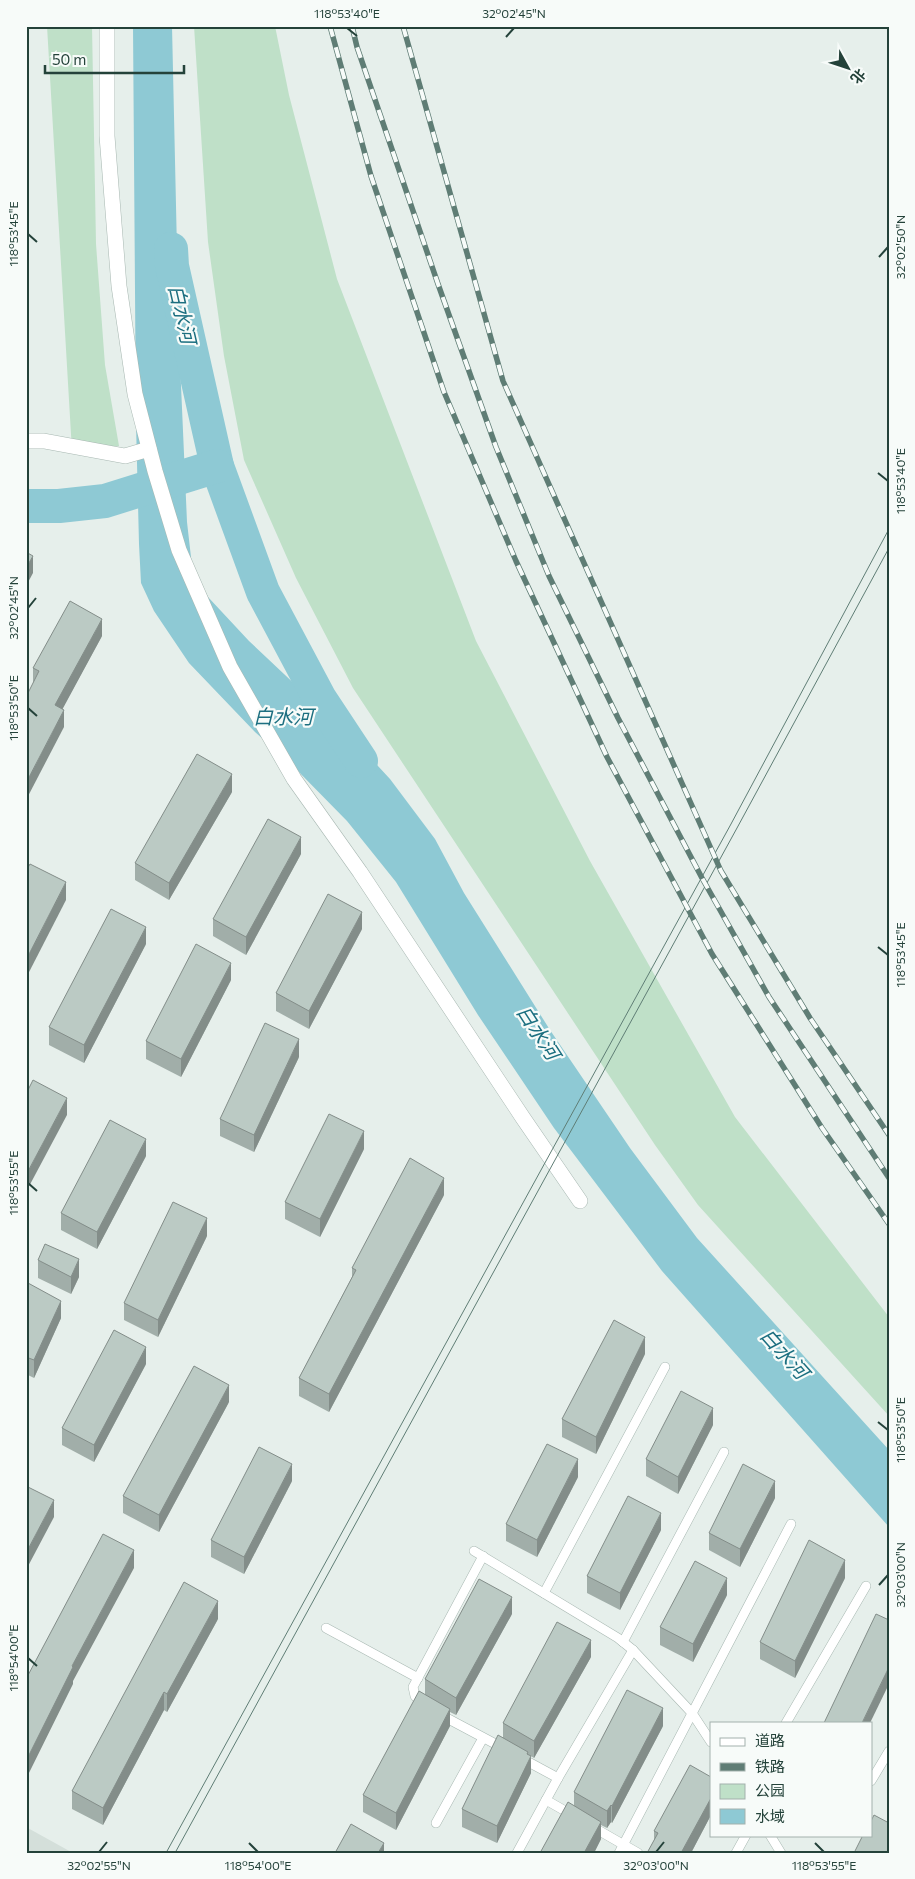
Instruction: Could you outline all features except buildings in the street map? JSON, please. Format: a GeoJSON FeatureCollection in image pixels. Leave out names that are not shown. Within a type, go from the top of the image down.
{"type":"FeatureCollection","features":[{"type":"Feature","properties":{"kind":"street"},"geometry":{"type":"LineString","coordinates":[[107,26],[107,136],[119,286],[135,394],[155,471],[179,550],[230,667],[294,779],[360,872],[580,1201]]}},
{"type":"Feature","properties":{"kind":"street"},"geometry":{"type":"LineString","coordinates":[[26,441],[44,441],[125,456],[149,449]]}},
{"type":"Feature","properties":{"kind":"lane"},"geometry":{"type":"LineString","coordinates":[[544,1593],[665,1367]]}},
{"type":"Feature","properties":{"kind":"lane"},"geometry":{"type":"LineString","coordinates":[[622,1642],[724,1452]]}},
{"type":"Feature","properties":{"kind":"lane"},"geometry":{"type":"LineString","coordinates":[[621,1848],[791,1524]]}},
{"type":"Feature","properties":{"kind":"lane"},"geometry":{"type":"LineString","coordinates":[[474,1551],[633,1650],[692,1713],[710,1740]]}},
{"type":"Feature","properties":{"kind":"lane"},"geometry":{"type":"LineString","coordinates":[[483,1556],[413,1687],[415,1696],[424,1706],[558,1778]]}},
{"type":"Feature","properties":{"kind":"lane"},"geometry":{"type":"LineString","coordinates":[[789,1722],[866,1586]]}},
{"type":"Feature","properties":{"kind":"lane"},"geometry":{"type":"LineString","coordinates":[[326,1628],[418,1678]]}},
{"type":"Feature","properties":{"kind":"lane"},"geometry":{"type":"LineString","coordinates":[[517,1853],[558,1778],[633,1650]]}},
{"type":"Feature","properties":{"kind":"lane"},"geometry":{"type":"LineString","coordinates":[[436,1823],[483,1738]]}},
{"type":"Feature","properties":{"kind":"lane"},"geometry":{"type":"LineString","coordinates":[[873,1775],[889,1751]]}},
{"type":"Feature","properties":{"kind":"lane"},"geometry":{"type":"LineString","coordinates":[[546,1800],[621,1848],[638,1853]]}},
{"type":"Feature","properties":{"kind":"lane"},"geometry":{"type":"LineString","coordinates":[[736,1853],[745,1836]]}},
{"type":"Feature","properties":{"kind":"lane"},"geometry":{"type":"LineString","coordinates":[[771,1836],[781,1853]]}},
{"type":"Feature","properties":{"kind":"shaded area"},"geometry":{"type":"Polygon","coordinates":[[[26,1827],[73,1853],[26,1853],[26,1827]]]}},
{"type":"Feature","properties":{"kind":"green space"},"geometry":{"type":"Polygon","coordinates":[[[47,26],[92,26],[96,244],[105,365],[119,446],[72,451],[47,26]]]}},
{"type":"Feature","properties":{"kind":"green space"},"geometry":{"type":"Polygon","coordinates":[[[194,26],[275,26],[289,95],[337,279],[476,641],[590,861],[735,1117],[889,1317],[889,1416],[698,1205],[655,1145],[353,688],[296,578],[244,460],[224,356],[208,242],[194,26]]]}},
{"type":"Feature","properties":{"kind":"water","name":"白水河"},"geometry":{"type":"Polygon","coordinates":[[[133,26],[172,26],[179,340],[187,522],[192,566],[208,597],[249,641],[353,739],[390,779],[435,839],[464,893],[550,1030],[630,1148],[697,1238],[889,1450],[889,1527],[662,1271],[554,1128],[478,1015],[396,882],[347,821],[291,764],[255,732],[189,663],[154,611],[141,583],[139,544],[136,423],[133,26]]]}},
{"type":"Feature","properties":{"kind":"waterway","name":"白水河"},"geometry":{"type":"LineString","coordinates":[[171,249],[172,266],[217,466],[263,592],[320,699],[361,761]]}},
{"type":"Feature","properties":{"kind":"waterway"},"geometry":{"type":"LineString","coordinates":[[26,506],[59,506],[105,501],[217,466]]}},
{"type":"Feature","properties":{"kind":"tram line"},"geometry":{"type":"LineString","coordinates":[[166,1853],[731,824],[889,529]]}},
{"type":"Feature","properties":{"kind":"tram line"},"geometry":{"type":"LineString","coordinates":[[175,1853],[889,548]]}},
{"type":"Feature","properties":{"kind":"railway"},"geometry":{"type":"LineString","coordinates":[[330,26],[371,176],[444,392],[516,561],[607,757],[712,954],[822,1128],[889,1224]]}},
{"type":"Feature","properties":{"kind":"railway"},"geometry":{"type":"LineString","coordinates":[[352,26],[357,47],[438,284],[496,447],[549,576],[618,718],[702,878],[769,997],[889,1178]]}},
{"type":"Feature","properties":{"kind":"railway"},"geometry":{"type":"LineString","coordinates":[[403,26],[503,381],[721,871],[810,1018],[889,1135]]}}]}
